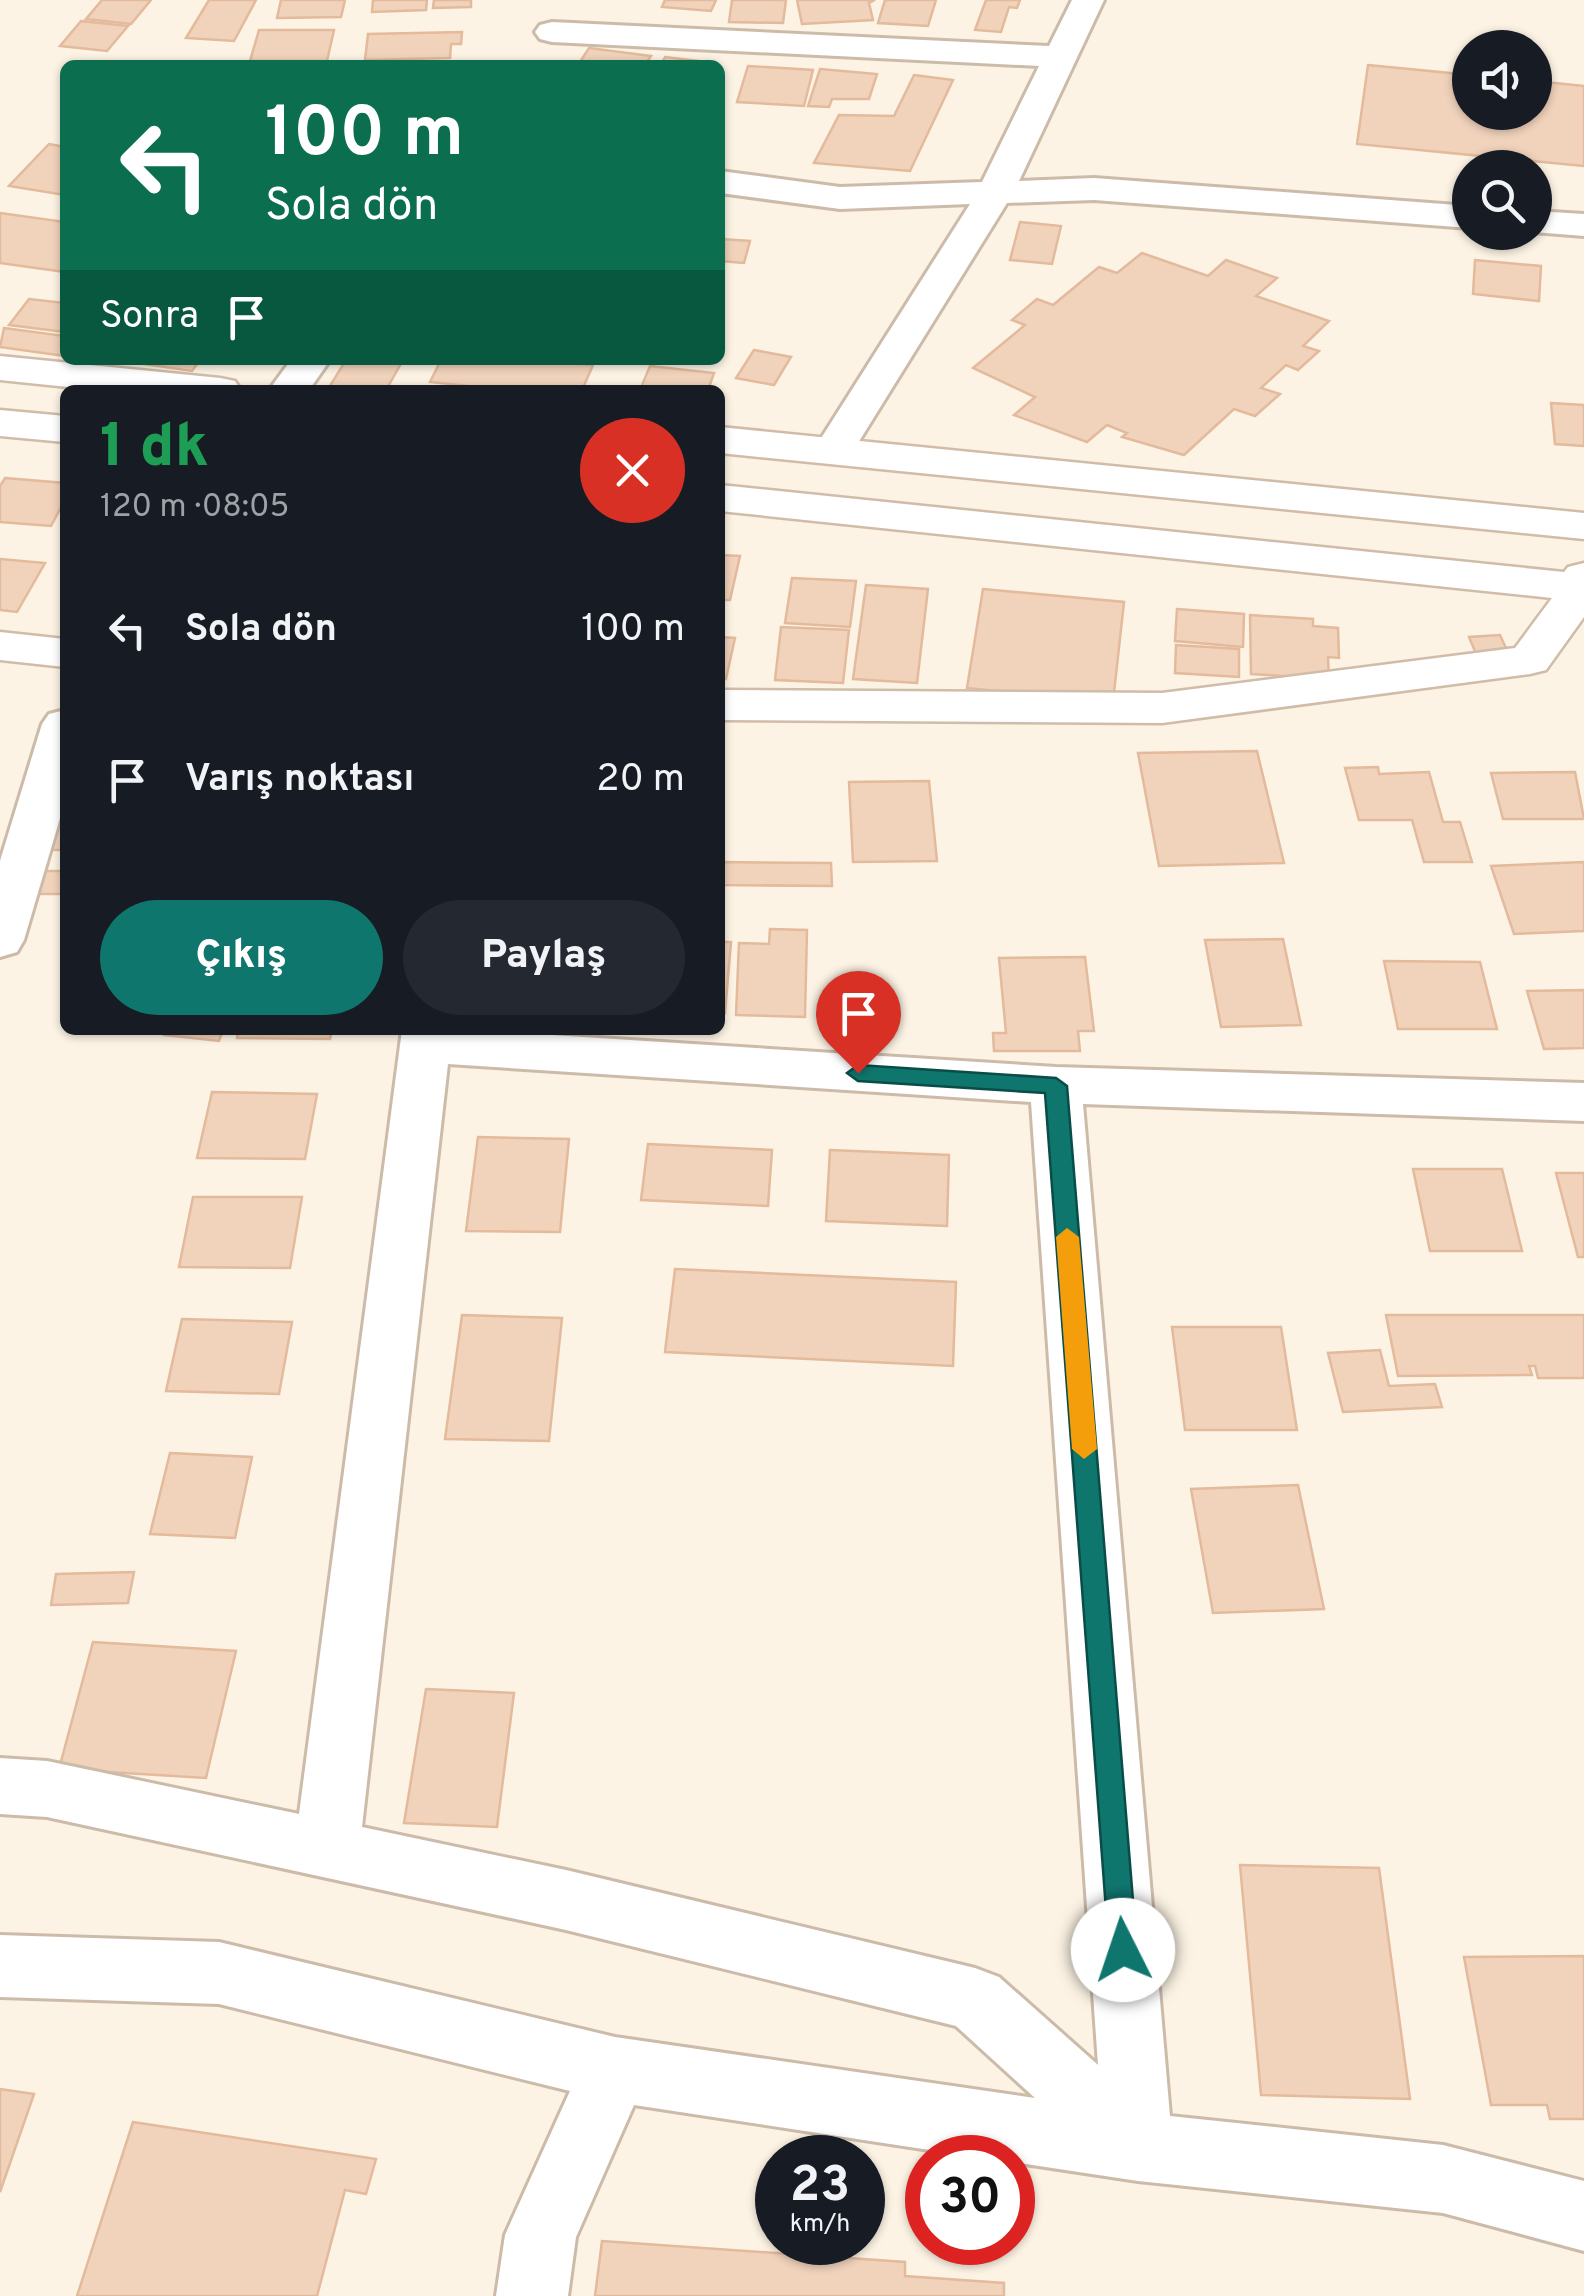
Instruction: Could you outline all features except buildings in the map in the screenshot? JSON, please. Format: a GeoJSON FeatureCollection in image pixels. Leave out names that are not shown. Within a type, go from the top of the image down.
{"type":"FeatureCollection","features":[{"type":"Feature","properties":{"kind":"main road"},"geometry":{"type":"LineString","coordinates":[[0,368],[170,385]]}},
{"type":"Feature","properties":{"kind":"main road"},"geometry":{"type":"LineString","coordinates":[[0,423],[60,429]]}},
{"type":"Feature","properties":{"kind":"main road"},"geometry":{"type":"LineString","coordinates":[[725,440],[1584,526]]}},
{"type":"Feature","properties":{"kind":"main road"},"geometry":{"type":"LineString","coordinates":[[725,499],[1584,586]]}},
{"type":"Feature","properties":{"kind":"main road"},"geometry":{"type":"LineString","coordinates":[[725,706],[1162,708],[1530,660],[1584,586]]}},
{"type":"Feature","properties":{"kind":"main road"},"geometry":{"type":"LineString","coordinates":[[0,646],[60,653]]}},
{"type":"Feature","properties":{"kind":"street"},"geometry":{"type":"LineString","coordinates":[[572,0],[544,43],[1058,57]]}},
{"type":"Feature","properties":{"kind":"street"},"geometry":{"type":"LineString","coordinates":[[833,451],[996,191],[1088,0]]}},
{"type":"Feature","properties":{"kind":"street"},"geometry":{"type":"LineString","coordinates":[[725,183],[840,198],[1094,189],[1452,216]]}},
{"type":"Feature","properties":{"kind":"street"},"geometry":{"type":"LineString","coordinates":[[1552,223],[1584,225]]}},
{"type":"Feature","properties":{"kind":"street"},"geometry":{"type":"LineString","coordinates":[[0,940],[60,741]]}},
{"type":"Feature","properties":{"kind":"street"},"geometry":{"type":"LineString","coordinates":[[327,1849],[426,1038],[1056,1086],[1584,1102]]}},
{"type":"Feature","properties":{"kind":"street"},"geometry":{"type":"LineString","coordinates":[[1056,1086],[1138,2147]]}},
{"type":"Feature","properties":{"kind":"street"},"geometry":{"type":"LineString","coordinates":[[0,1786],[47,1789],[566,1900],[974,1999],[1138,2147]]}},
{"type":"Feature","properties":{"kind":"street"},"geometry":{"type":"LineString","coordinates":[[0,1966],[220,1973],[614,2070],[1138,2147],[1443,2179],[1584,2216]]}},
{"type":"Feature","properties":{"kind":"street"},"geometry":{"type":"LineString","coordinates":[[532,2296],[541,2235],[614,2070]]}},
{"type":"Feature","properties":{"kind":"slow traffic"},"geometry":{"type":"LineString","coordinates":[[1067,1237],[1084,1449]]}},
{"type":"Feature","properties":{"kind":"route"},"geometry":{"type":"LineString","coordinates":[[858,1073],[1056,1086],[1123,1950]]}}]}
